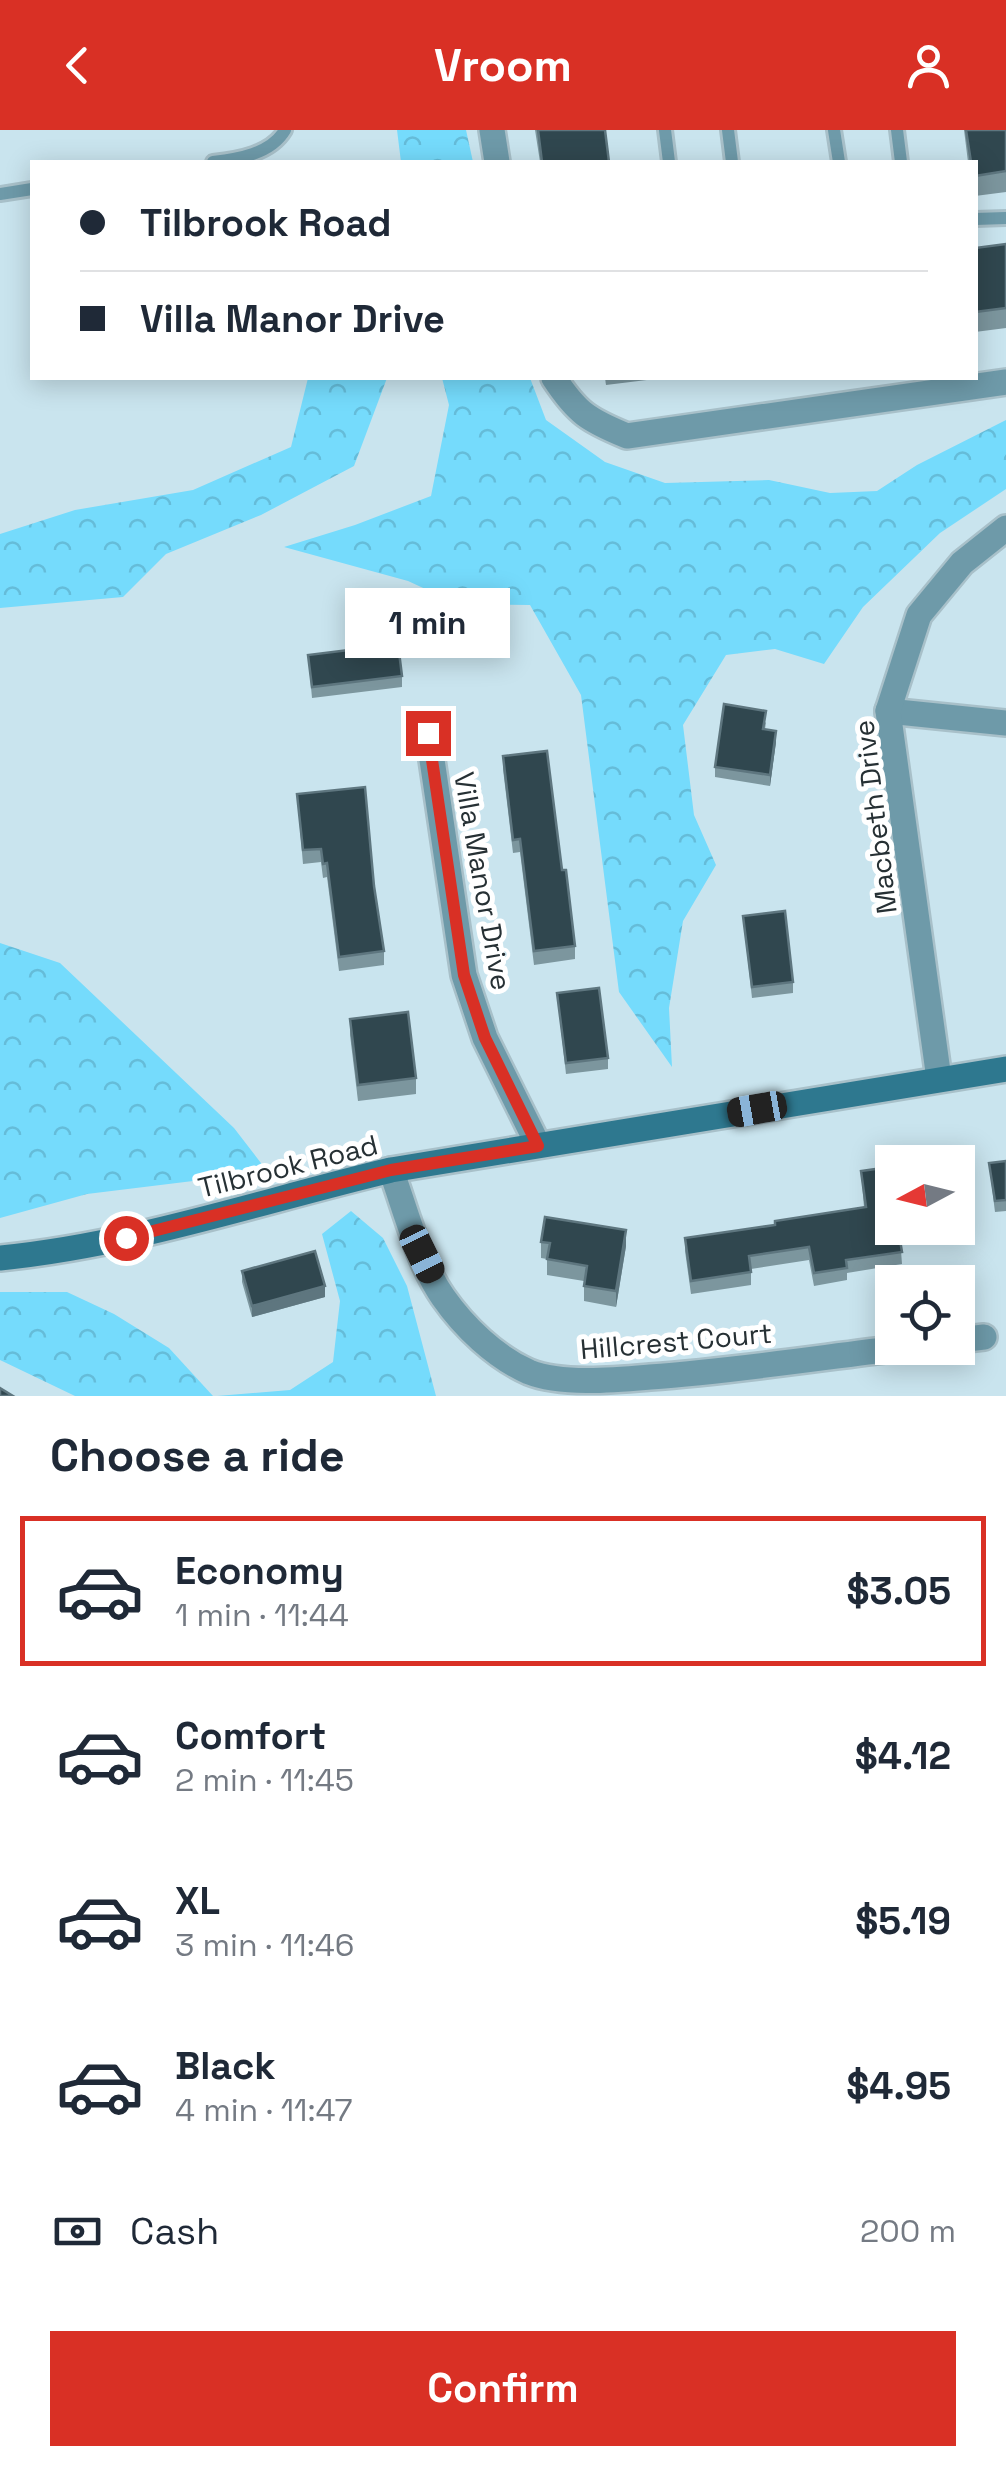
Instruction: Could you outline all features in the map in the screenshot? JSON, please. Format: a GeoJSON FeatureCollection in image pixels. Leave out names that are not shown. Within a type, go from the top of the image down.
{"type":"FeatureCollection","features":[{"type":"Feature","properties":{"kind":"street"},"geometry":{"type":"LineString","coordinates":[[492,130],[497,160]]}},
{"type":"Feature","properties":{"kind":"street"},"geometry":{"type":"LineString","coordinates":[[555,380],[571,404],[592,422],[627,436],[1006,382]]}},
{"type":"Feature","properties":{"kind":"street","name":"Macbeth Drive"},"geometry":{"type":"LineString","coordinates":[[939,1079],[888,711],[919,615],[962,563],[1006,528]]}},
{"type":"Feature","properties":{"kind":"street"},"geometry":{"type":"LineString","coordinates":[[888,711],[1006,723]]}},
{"type":"Feature","properties":{"kind":"street","name":"Villa Manor Drive"},"geometry":{"type":"LineString","coordinates":[[428,733],[464,975],[485,1038],[538,1146]]}},
{"type":"Feature","properties":{"kind":"street","name":"Tilbrook Road"},"geometry":{"type":"LineString","coordinates":[[0,1258],[56,1252],[147,1234],[391,1170],[1006,1069]]}},
{"type":"Feature","properties":{"kind":"street","name":"Hillcrest Court"},"geometry":{"type":"LineString","coordinates":[[391,1170],[441,1294],[466,1325],[496,1352],[530,1373],[573,1380],[626,1379],[875,1351]]}},
{"type":"Feature","properties":{"kind":"street"},"geometry":{"type":"LineString","coordinates":[[975,1338],[984,1337]]}},
{"type":"Feature","properties":{"kind":"lane"},"geometry":{"type":"LineString","coordinates":[[230,160],[247,158],[282,137],[286,130]]}},
{"type":"Feature","properties":{"kind":"lane"},"geometry":{"type":"LineString","coordinates":[[665,130],[669,160]]}},
{"type":"Feature","properties":{"kind":"lane"},"geometry":{"type":"LineString","coordinates":[[728,130],[732,160]]}},
{"type":"Feature","properties":{"kind":"lane"},"geometry":{"type":"LineString","coordinates":[[834,130],[839,160]]}},
{"type":"Feature","properties":{"kind":"lane"},"geometry":{"type":"LineString","coordinates":[[897,130],[901,160]]}},
{"type":"Feature","properties":{"kind":"lane"},"geometry":{"type":"LineString","coordinates":[[0,194],[30,189]]}},
{"type":"Feature","properties":{"kind":"lane"},"geometry":{"type":"LineString","coordinates":[[978,219],[1006,218]]}},
{"type":"Feature","properties":{"kind":"green space"},"geometry":{"type":"Polygon","coordinates":[[[397,130],[466,130],[473,160],[401,160],[397,130]]]}},
{"type":"Feature","properties":{"kind":"green space"},"geometry":{"type":"Polygon","coordinates":[[[308,380],[386,380],[354,466],[261,515],[166,554],[123,597],[0,608],[0,534],[75,510],[193,490],[291,447],[308,380]]]}},
{"type":"Feature","properties":{"kind":"green space"},"geometry":{"type":"Polygon","coordinates":[[[443,380],[531,380],[546,420],[605,462],[665,483],[769,480],[830,493],[877,491],[917,465],[1006,420],[1006,489],[940,533],[863,607],[824,664],[775,649],[726,655],[683,725],[694,815],[716,865],[683,921],[669,1008],[672,1067],[619,992],[581,695],[530,605],[458,604],[408,581],[284,547],[431,496],[449,405],[443,380]]]}},
{"type":"Feature","properties":{"kind":"green space"},"geometry":{"type":"Polygon","coordinates":[[[0,943],[60,963],[234,1128],[264,1167],[193,1181],[87,1194],[0,1218],[0,943]]]}},
{"type":"Feature","properties":{"kind":"green space"},"geometry":{"type":"Polygon","coordinates":[[[351,1211],[383,1238],[407,1286],[436,1396],[217,1396],[290,1390],[333,1362],[340,1301],[322,1234],[351,1211]]]}},
{"type":"Feature","properties":{"kind":"green space"},"geometry":{"type":"Polygon","coordinates":[[[0,1292],[67,1292],[114,1314],[169,1348],[213,1396],[75,1396],[0,1360],[0,1292]]]}},
{"type":"Feature","properties":{"kind":"building"},"geometry":{"type":"Polygon","coordinates":[[[538,130],[605,130],[609,160],[542,160],[538,130]]]}},
{"type":"Feature","properties":{"kind":"building"},"geometry":{"type":"Polygon","coordinates":[[[966,130],[1006,130],[1006,171],[978,176],[978,160],[971,160],[966,130]]]}},
{"type":"Feature","properties":{"kind":"building"},"geometry":{"type":"Polygon","coordinates":[[[1006,244],[1006,308],[978,312],[978,248],[1006,244]]]}},
{"type":"Feature","properties":{"kind":"building"},"geometry":{"type":"Polygon","coordinates":[[[398,644],[402,676],[312,687],[308,655],[398,644]]]}},
{"type":"Feature","properties":{"kind":"building"},"geometry":{"type":"Polygon","coordinates":[[[724,704],[766,711],[763,729],[776,731],[770,775],[715,767],[724,704]]]}},
{"type":"Feature","properties":{"kind":"building"},"geometry":{"type":"Polygon","coordinates":[[[547,751],[575,946],[534,951],[520,839],[513,840],[503,756],[547,751]]]}},
{"type":"Feature","properties":{"kind":"building"},"geometry":{"type":"Polygon","coordinates":[[[365,787],[384,951],[339,957],[327,863],[323,864],[321,849],[303,850],[297,794],[365,787]]]}},
{"type":"Feature","properties":{"kind":"building"},"geometry":{"type":"Polygon","coordinates":[[[785,911],[793,982],[752,987],[743,916],[785,911]]]}},
{"type":"Feature","properties":{"kind":"building"},"geometry":{"type":"Polygon","coordinates":[[[599,988],[608,1058],[566,1063],[557,993],[599,988]]]}},
{"type":"Feature","properties":{"kind":"building"},"geometry":{"type":"Polygon","coordinates":[[[408,1012],[416,1078],[358,1085],[350,1019],[408,1012]]]}},
{"type":"Feature","properties":{"kind":"building"},"geometry":{"type":"Polygon","coordinates":[[[1006,1161],[1006,1200],[995,1201],[989,1163],[1006,1161]]]}},
{"type":"Feature","properties":{"kind":"building"},"geometry":{"type":"Polygon","coordinates":[[[875,1169],[875,1245],[901,1245],[902,1252],[846,1260],[847,1268],[814,1273],[809,1247],[749,1256],[751,1272],[691,1281],[685,1238],[866,1207],[861,1171],[875,1169]]]}},
{"type":"Feature","properties":{"kind":"building"},"geometry":{"type":"Polygon","coordinates":[[[545,1217],[626,1230],[616,1291],[584,1286],[587,1266],[547,1259],[550,1243],[541,1242],[545,1217]]]}},
{"type":"Feature","properties":{"kind":"building"},"geometry":{"type":"Polygon","coordinates":[[[315,1251],[325,1286],[252,1306],[242,1271],[315,1251]]]}},
{"type":"Feature","properties":{"kind":"route"},"geometry":{"type":"LineString","coordinates":[[126,1238],[391,1170],[538,1146],[485,1038],[464,975],[428,733]]}}]}
